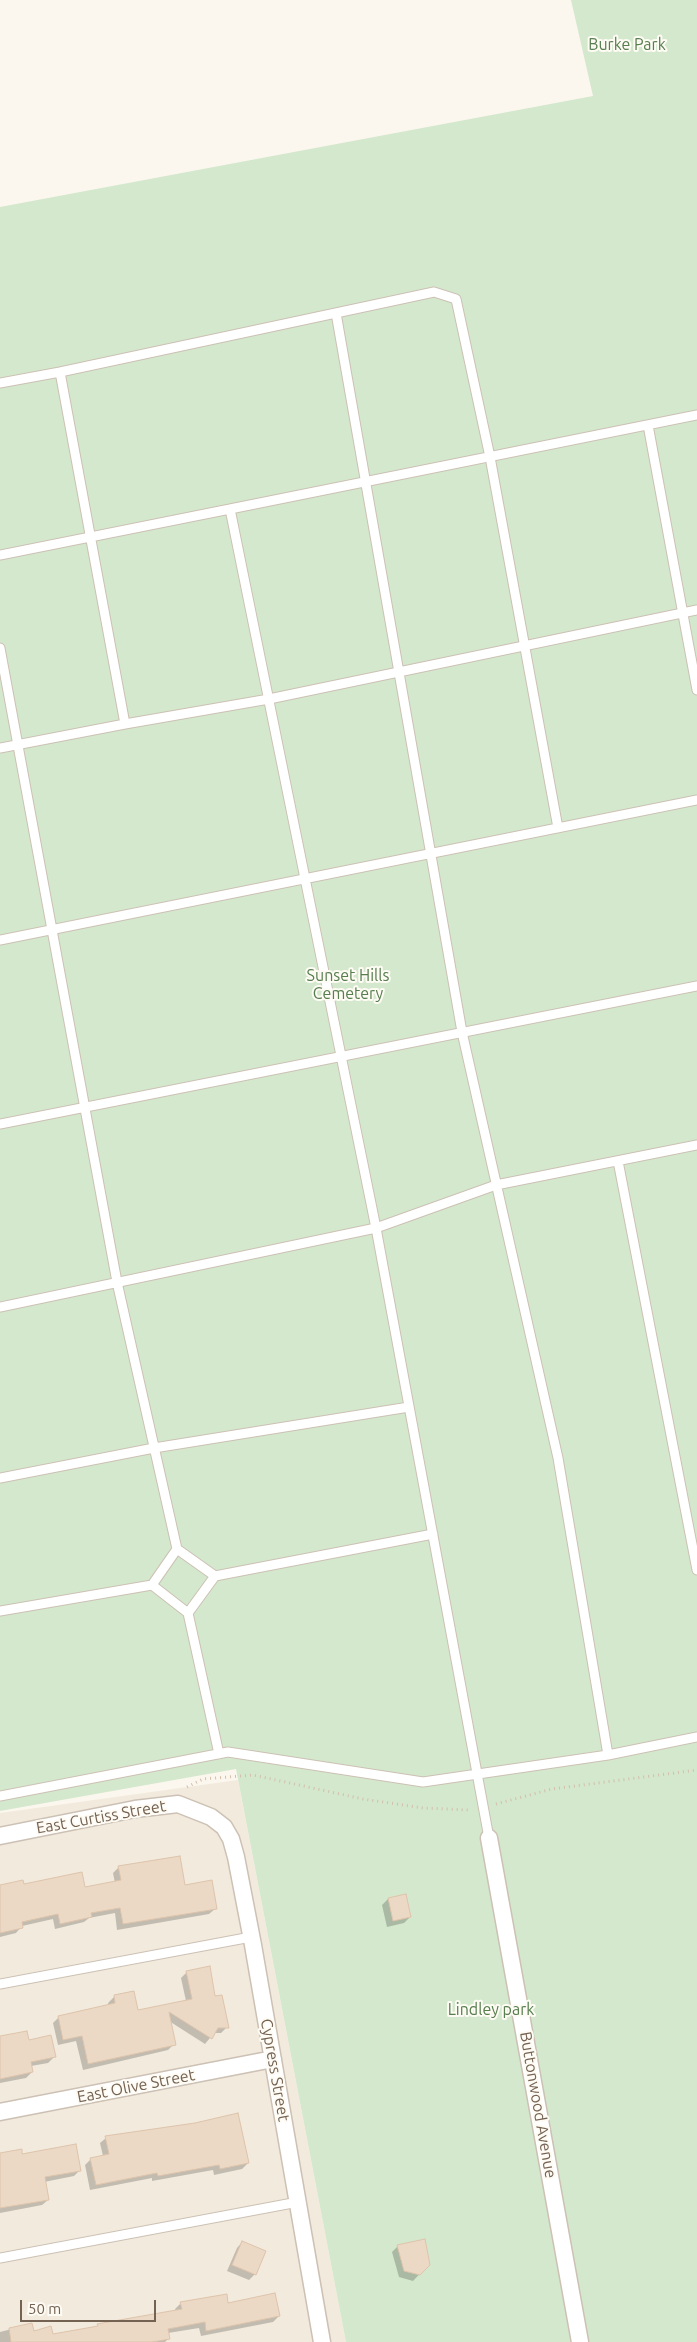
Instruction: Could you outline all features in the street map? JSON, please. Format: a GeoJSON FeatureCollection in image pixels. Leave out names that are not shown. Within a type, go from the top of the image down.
{"type":"FeatureCollection","features":[{"type":"Feature","properties":{"kind":"street","name":"East Curtiss Street"},"geometry":{"type":"LineString","coordinates":[[0,1836],[135,1809],[178,1804],[202,1813]]}},
{"type":"Feature","properties":{"kind":"street","name":"Cypress Street"},"geometry":{"type":"LineString","coordinates":[[202,1813],[224,1826],[231,1839],[251,1937],[322,2342]]}},
{"type":"Feature","properties":{"kind":"street","name":"Buttonwood Avenue"},"geometry":{"type":"LineString","coordinates":[[489,1838],[580,2342]]}},
{"type":"Feature","properties":{"kind":"street","name":"East Olive Street"},"geometry":{"type":"LineString","coordinates":[[0,2112],[272,2059]]}},
{"type":"Feature","properties":{"kind":"lane"},"geometry":{"type":"LineString","coordinates":[[0,383],[60,372],[434,292],[456,299],[490,457],[558,828]]}},
{"type":"Feature","properties":{"kind":"lane"},"geometry":{"type":"LineString","coordinates":[[336,313],[462,1032],[558,1458],[608,1755]]}},
{"type":"Feature","properties":{"kind":"lane"},"geometry":{"type":"LineString","coordinates":[[60,372],[125,724]]}},
{"type":"Feature","properties":{"kind":"lane"},"geometry":{"type":"LineString","coordinates":[[0,555],[697,415]]}},
{"type":"Feature","properties":{"kind":"lane"},"geometry":{"type":"LineString","coordinates":[[648,425],[697,690]]}},
{"type":"Feature","properties":{"kind":"lane"},"geometry":{"type":"LineString","coordinates":[[230,509],[376,1228],[489,1838]]}},
{"type":"Feature","properties":{"kind":"lane"},"geometry":{"type":"LineString","coordinates":[[0,748],[125,724],[269,700],[697,610]]}},
{"type":"Feature","properties":{"kind":"lane"},"geometry":{"type":"LineString","coordinates":[[0,648],[117,1282],[177,1549],[215,1576]]}},
{"type":"Feature","properties":{"kind":"lane"},"geometry":{"type":"LineString","coordinates":[[0,940],[697,800]]}},
{"type":"Feature","properties":{"kind":"lane"},"geometry":{"type":"LineString","coordinates":[[0,1124],[697,986]]}},
{"type":"Feature","properties":{"kind":"lane"},"geometry":{"type":"LineString","coordinates":[[0,1307],[376,1228],[496,1185],[697,1145]]}},
{"type":"Feature","properties":{"kind":"lane"},"geometry":{"type":"LineString","coordinates":[[618,1161],[697,1570]]}},
{"type":"Feature","properties":{"kind":"lane"},"geometry":{"type":"LineString","coordinates":[[0,1478],[154,1448],[409,1407]]}},
{"type":"Feature","properties":{"kind":"lane"},"geometry":{"type":"LineString","coordinates":[[188,1613],[215,1576],[433,1534]]}},
{"type":"Feature","properties":{"kind":"lane"},"geometry":{"type":"LineString","coordinates":[[0,1611],[152,1585],[177,1549]]}},
{"type":"Feature","properties":{"kind":"lane"},"geometry":{"type":"LineString","coordinates":[[152,1585],[188,1613],[219,1754]]}},
{"type":"Feature","properties":{"kind":"lane"},"geometry":{"type":"LineString","coordinates":[[0,1796],[228,1752],[423,1782],[608,1755],[697,1737]]}},
{"type":"Feature","properties":{"kind":"lane"},"geometry":{"type":"LineString","coordinates":[[0,1984],[251,1937]]}},
{"type":"Feature","properties":{"kind":"lane"},"geometry":{"type":"LineString","coordinates":[[0,2258],[298,2202]]}},
{"type":"Feature","properties":{"kind":"shaded area"},"geometry":{"type":"Polygon","coordinates":[[[238,1780],[346,2342],[0,2342],[0,1813],[238,1780]]]}},
{"type":"Feature","properties":{"kind":"green space","name":"Sunset Hills Cemetery"},"geometry":{"type":"Polygon","coordinates":[[[571,0],[697,0],[697,2342],[346,2342],[236,1769],[0,1811],[0,207],[593,96],[571,0]]]}},
{"type":"Feature","properties":{"kind":"building"},"geometry":{"type":"Polygon","coordinates":[[[180,1856],[185,1885],[212,1880],[217,1909],[123,1924],[120,1908],[91,1913],[92,1917],[60,1924],[58,1914],[22,1922],[23,1928],[0,1933],[0,1885],[23,1880],[24,1884],[82,1872],[85,1887],[121,1880],[118,1866],[180,1856]]]}},
{"type":"Feature","properties":{"kind":"building"},"geometry":{"type":"Polygon","coordinates":[[[406,1894],[411,1917],[393,1921],[388,1898],[406,1894]]]}},
{"type":"Feature","properties":{"kind":"building"},"geometry":{"type":"Polygon","coordinates":[[[210,1966],[215,1996],[222,1995],[229,2028],[218,2028],[212,2039],[169,2012],[176,2045],[88,2064],[82,2036],[63,2040],[58,2016],[115,2003],[114,1995],[134,1991],[138,2010],[192,1999],[186,1971],[210,1966]]]}},
{"type":"Feature","properties":{"kind":"building"},"geometry":{"type":"Polygon","coordinates":[[[27,2031],[29,2040],[51,2035],[56,2057],[31,2062],[33,2072],[0,2079],[0,2036],[27,2031]]]}},
{"type":"Feature","properties":{"kind":"building"},"geometry":{"type":"Polygon","coordinates":[[[238,2113],[249,2163],[220,2169],[219,2165],[158,2176],[157,2173],[96,2185],[90,2158],[109,2154],[105,2136],[195,2123],[238,2113]]]}},
{"type":"Feature","properties":{"kind":"building"},"geometry":{"type":"Polygon","coordinates":[[[76,2144],[81,2171],[45,2177],[49,2200],[0,2208],[0,2153],[22,2149],[22,2154],[76,2144]]]}},
{"type":"Feature","properties":{"kind":"building"},"geometry":{"type":"Polygon","coordinates":[[[425,2239],[430,2265],[420,2275],[404,2271],[397,2245],[425,2239]]]}},
{"type":"Feature","properties":{"kind":"building"},"geometry":{"type":"Polygon","coordinates":[[[242,2241],[266,2251],[256,2275],[232,2265],[242,2241]]]}},
{"type":"Feature","properties":{"kind":"building"},"geometry":{"type":"Polygon","coordinates":[[[275,2293],[280,2316],[206,2331],[205,2322],[168,2329],[170,2339],[152,2342],[11,2342],[9,2328],[32,2323],[34,2331],[51,2326],[53,2334],[182,2309],[180,2302],[227,2294],[228,2303],[275,2293]]]}},
{"type":"Feature","properties":{"kind":"park label","name":"Burke Park"},"geometry":{"type":"Point","coordinates":[627,45]}},
{"type":"Feature","properties":{"kind":"park label","name":"Lindley park"},"geometry":{"type":"Point","coordinates":[491,2010]}}]}
